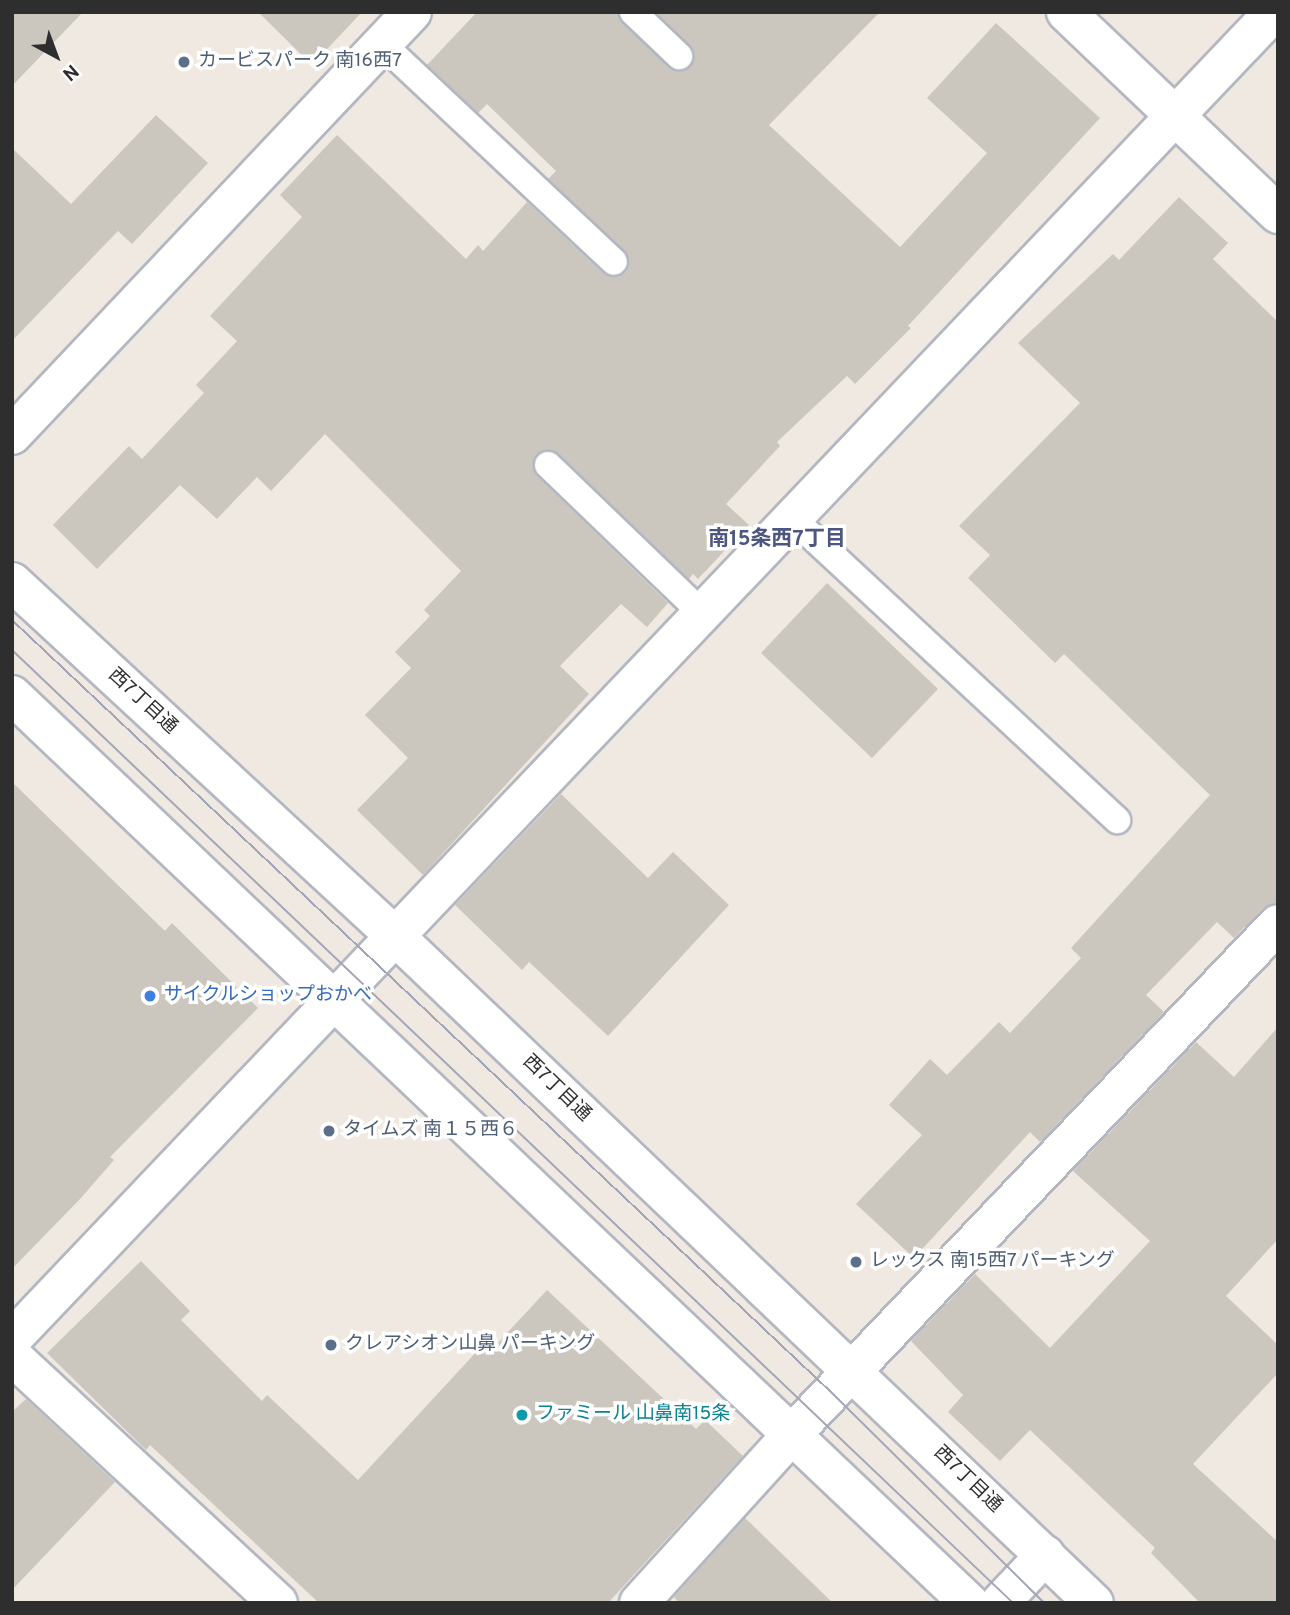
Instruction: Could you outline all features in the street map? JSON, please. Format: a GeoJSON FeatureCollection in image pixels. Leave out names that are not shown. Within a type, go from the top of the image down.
{"type":"FeatureCollection","features":[{"type":"Feature","properties":{"kind":"street"},"geometry":{"type":"LineString","coordinates":[[12,435],[412,12]]}},
{"type":"Feature","properties":{"kind":"street"},"geometry":{"type":"LineString","coordinates":[[1066,12],[1278,214]]}},
{"type":"Feature","properties":{"kind":"street"},"geometry":{"type":"LineString","coordinates":[[12,1339],[1274,12]]}},
{"type":"Feature","properties":{"kind":"street","name":"西7丁目通"},"geometry":{"type":"LineString","coordinates":[[12,582],[395,936],[1094,1603]]}},
{"type":"Feature","properties":{"kind":"street"},"geometry":{"type":"LineString","coordinates":[[12,695],[969,1603]]}},
{"type":"Feature","properties":{"kind":"street"},"geometry":{"type":"LineString","coordinates":[[639,1603],[792,1434],[1278,925]]}},
{"type":"Feature","properties":{"kind":"street"},"geometry":{"type":"LineString","coordinates":[[12,1356],[278,1603]]}},
{"type":"Feature","properties":{"kind":"street"},"geometry":{"type":"LineString","coordinates":[[1000,1603],[1045,1555]]}},
{"type":"Feature","properties":{"kind":"lane"},"geometry":{"type":"LineString","coordinates":[[633,12],[679,55]]}},
{"type":"Feature","properties":{"kind":"lane"},"geometry":{"type":"LineString","coordinates":[[382,44],[614,262]]}},
{"type":"Feature","properties":{"kind":"lane"},"geometry":{"type":"LineString","coordinates":[[548,465],[702,613]]}},
{"type":"Feature","properties":{"kind":"lane"},"geometry":{"type":"LineString","coordinates":[[792,518],[1117,820]]}},
{"type":"Feature","properties":{"kind":"building"},"geometry":{"type":"Polygon","coordinates":[[[12,12],[83,12],[12,86],[12,12]]]}},
{"type":"Feature","properties":{"kind":"building"},"geometry":{"type":"Polygon","coordinates":[[[258,12],[362,12],[312,65],[258,12]]]}},
{"type":"Feature","properties":{"kind":"building"},"geometry":{"type":"Polygon","coordinates":[[[477,12],[618,12],[622,23],[676,71],[691,66],[694,51],[656,12],[880,12],[769,125],[900,247],[987,153],[927,98],[996,23],[1100,118],[908,326],[911,328],[855,384],[847,376],[777,442],[780,446],[726,504],[749,525],[698,579],[693,574],[689,579],[559,454],[544,450],[536,455],[533,469],[537,476],[668,603],[647,627],[621,604],[560,666],[589,694],[423,875],[357,810],[408,758],[365,715],[411,668],[395,652],[430,616],[424,610],[461,571],[325,434],[271,491],[257,477],[217,519],[180,485],[97,569],[53,525],[129,446],[142,459],[204,393],[196,385],[237,341],[210,316],[302,217],[280,195],[337,135],[466,259],[478,245],[483,251],[527,202],[604,274],[618,277],[626,272],[629,265],[625,251],[548,179],[556,171],[487,104],[478,113],[427,65],[477,12]]]}},
{"type":"Feature","properties":{"kind":"building"},"geometry":{"type":"Polygon","coordinates":[[[156,115],[208,163],[132,244],[118,231],[12,341],[12,148],[71,204],[156,115]]]}},
{"type":"Feature","properties":{"kind":"building"},"geometry":{"type":"Polygon","coordinates":[[[1179,197],[1228,243],[1213,259],[1278,322],[1278,903],[1263,908],[1234,938],[1217,922],[1146,995],[1164,1012],[1040,1142],[1030,1132],[914,1258],[856,1204],[922,1135],[889,1105],[930,1059],[947,1075],[999,1022],[1010,1033],[1081,958],[1071,948],[1210,795],[1064,654],[1055,663],[968,578],[990,555],[959,526],[1080,403],[1018,343],[1113,254],[1119,260],[1179,197]]]}},
{"type":"Feature","properties":{"kind":"building"},"geometry":{"type":"Polygon","coordinates":[[[827,583],[938,689],[872,758],[761,653],[827,583]]]}},
{"type":"Feature","properties":{"kind":"building"},"geometry":{"type":"Polygon","coordinates":[[[12,782],[165,931],[172,923],[258,1008],[110,1157],[114,1160],[80,1199],[12,1269],[12,782]]]}},
{"type":"Feature","properties":{"kind":"building"},"geometry":{"type":"Polygon","coordinates":[[[561,794],[648,878],[673,852],[729,905],[608,1036],[529,962],[522,970],[455,905],[561,794]]]}},
{"type":"Feature","properties":{"kind":"building"},"geometry":{"type":"Polygon","coordinates":[[[1278,1027],[1278,1239],[1226,1296],[1278,1345],[1278,1373],[1193,1464],[1278,1542],[1278,1603],[1200,1603],[1151,1553],[1155,1548],[1030,1430],[1000,1461],[948,1412],[963,1395],[911,1341],[975,1274],[1050,1348],[1150,1241],[1073,1171],[1196,1042],[1234,1077],[1278,1027]]]}},
{"type":"Feature","properties":{"kind":"building"},"geometry":{"type":"Polygon","coordinates":[[[141,1261],[190,1311],[181,1320],[262,1401],[267,1395],[358,1480],[490,1337],[497,1344],[547,1290],[696,1429],[705,1420],[743,1456],[608,1603],[319,1603],[150,1445],[146,1450],[47,1353],[141,1261]]]}},
{"type":"Feature","properties":{"kind":"building"},"geometry":{"type":"Polygon","coordinates":[[[26,1399],[115,1482],[12,1590],[12,1412],[26,1399]]]}},
{"type":"Feature","properties":{"kind":"building"},"geometry":{"type":"Polygon","coordinates":[[[745,1518],[833,1603],[679,1603],[674,1597],[745,1518]]]}},
{"type":"Feature","properties":{"kind":"tram line"},"geometry":{"type":"LineString","coordinates":[[12,620],[831,1392],[1044,1603]]}},
{"type":"Feature","properties":{"kind":"tram line"},"geometry":{"type":"LineString","coordinates":[[12,650],[1013,1603]]}},
{"type":"Feature","properties":{"kind":"place","name":"カービスパーク 南16西7"},"geometry":{"type":"Point","coordinates":[184,62]}},
{"type":"Feature","properties":{"kind":"place","name":"サイクルショップおかべ"},"geometry":{"type":"Point","coordinates":[150,996]}},
{"type":"Feature","properties":{"kind":"place","name":"タイムズ 南１５西６"},"geometry":{"type":"Point","coordinates":[329,1131]}},
{"type":"Feature","properties":{"kind":"place","name":"レックス 南15西7 パーキング"},"geometry":{"type":"Point","coordinates":[856,1262]}},
{"type":"Feature","properties":{"kind":"place","name":"クレアシオン山鼻 パーキング"},"geometry":{"type":"Point","coordinates":[331,1345]}},
{"type":"Feature","properties":{"kind":"place","name":"ファミール 山鼻南15条"},"geometry":{"type":"Point","coordinates":[522,1415]}},
{"type":"Feature","properties":{"kind":"district","name":"南15条西7丁目"},"geometry":{"type":"Point","coordinates":[777,540]}}]}
